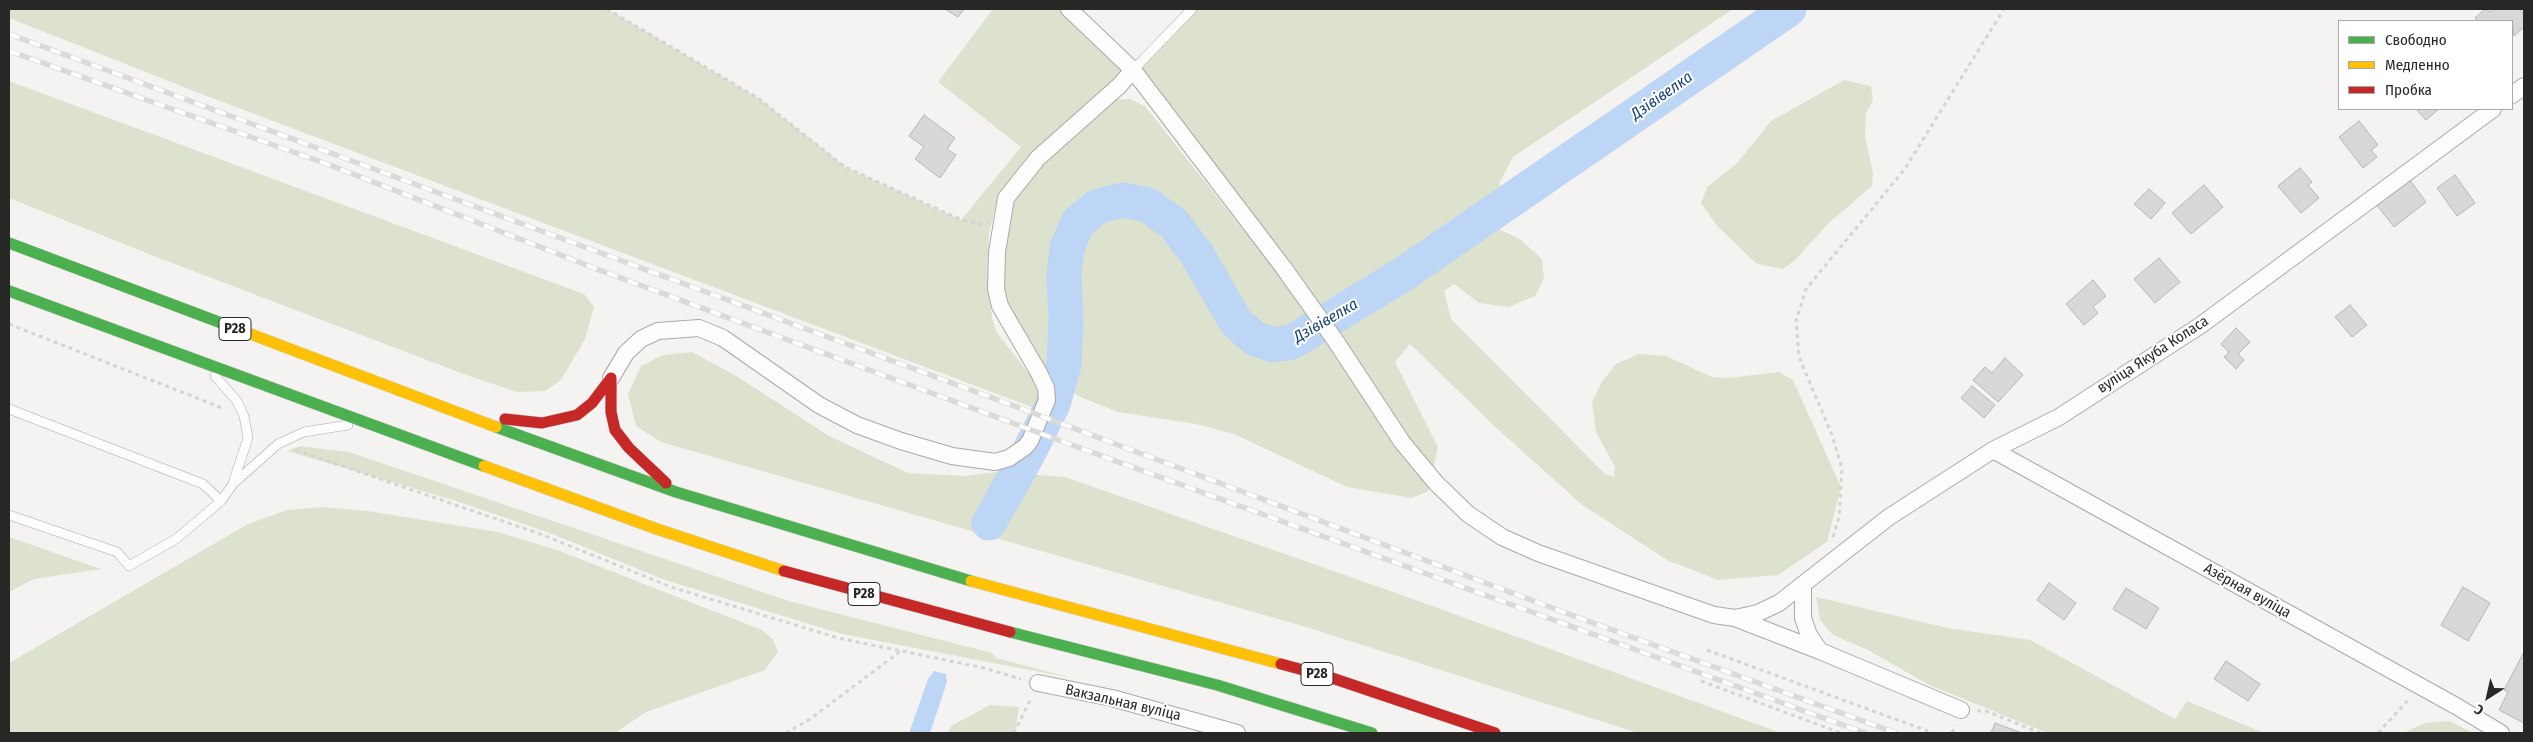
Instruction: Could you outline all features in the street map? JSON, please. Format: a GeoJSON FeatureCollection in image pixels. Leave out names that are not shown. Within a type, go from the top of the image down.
{"type":"FeatureCollection","features":[{"type":"Feature","properties":{"kind":"highway","name":"Р28"},"geometry":{"type":"LineString","coordinates":[[9,243],[461,414],[676,492],[924,568],[1329,677],[1495,733]]}},
{"type":"Feature","properties":{"kind":"highway","name":"Р28"},"geometry":{"type":"LineString","coordinates":[[9,291],[366,424],[657,529],[790,572],[937,614],[1217,685],[1372,733]]}},
{"type":"Feature","properties":{"kind":"highway"},"geometry":{"type":"LineString","coordinates":[[461,414],[542,423],[556,421],[577,415],[592,403],[611,378]]}},
{"type":"Feature","properties":{"kind":"highway"},"geometry":{"type":"LineString","coordinates":[[611,378],[611,412],[614,430],[628,448],[676,492]]}},
{"type":"Feature","properties":{"kind":"street"},"geometry":{"type":"LineString","coordinates":[[1069,9],[1133,70],[1336,340],[1402,442],[1436,483],[1468,514],[1502,537],[1538,553],[1714,615],[1735,618],[1962,710]]}},
{"type":"Feature","properties":{"kind":"street"},"geometry":{"type":"LineString","coordinates":[[611,378],[626,353],[641,339],[658,331],[699,328],[723,338],[819,405],[857,425],[901,442],[952,456],[995,462],[1009,458],[1025,447],[1030,441],[1047,400],[1046,388],[1039,374],[1000,306],[996,280],[1000,227],[1006,198],[1038,158],[1119,86],[1133,70]]}},
{"type":"Feature","properties":{"kind":"street"},"geometry":{"type":"LineString","coordinates":[[2513,94],[2524,86]]}},
{"type":"Feature","properties":{"kind":"street","name":"вуліца Якуба Коласа"},"geometry":{"type":"LineString","coordinates":[[1735,618],[1758,613],[1779,603],[1889,517],[1993,450],[2059,417],[2201,325],[2492,110]]}},
{"type":"Feature","properties":{"kind":"street","name":"Азёрная вуліца"},"geometry":{"type":"LineString","coordinates":[[1993,450],[2501,733]]}},
{"type":"Feature","properties":{"kind":"street"},"geometry":{"type":"LineString","coordinates":[[1803,586],[1803,618],[1809,635],[1820,651]]}},
{"type":"Feature","properties":{"kind":"street","name":"Вакзальная вуліца"},"geometry":{"type":"LineString","coordinates":[[1038,683],[1112,698],[1237,733]]}},
{"type":"Feature","properties":{"kind":"lane"},"geometry":{"type":"LineString","coordinates":[[1133,70],[1192,9]]}},
{"type":"Feature","properties":{"kind":"lane"},"geometry":{"type":"LineString","coordinates":[[206,365],[237,401],[244,416],[248,438],[233,484]]}},
{"type":"Feature","properties":{"kind":"lane"},"geometry":{"type":"LineString","coordinates":[[9,409],[203,484],[221,501]]}},
{"type":"Feature","properties":{"kind":"lane"},"geometry":{"type":"LineString","coordinates":[[9,515],[117,552],[129,566],[176,539],[221,501],[233,484],[278,444],[304,432],[366,424]]}},
{"type":"Feature","properties":{"kind":"path"},"geometry":{"type":"LineString","coordinates":[[607,9],[758,98],[847,168],[962,220],[1000,227]]}},
{"type":"Feature","properties":{"kind":"path"},"geometry":{"type":"LineString","coordinates":[[1825,566],[1839,517],[1842,469],[1832,434],[1799,357],[1796,321],[1806,289],[1904,170],[2004,9]]}},
{"type":"Feature","properties":{"kind":"path"},"geometry":{"type":"LineString","coordinates":[[9,324],[244,416]]}},
{"type":"Feature","properties":{"kind":"path"},"geometry":{"type":"LineString","coordinates":[[278,444],[543,535],[674,588],[838,638],[984,668],[1038,683],[1014,733]]}},
{"type":"Feature","properties":{"kind":"path"},"geometry":{"type":"LineString","coordinates":[[786,733],[810,719],[902,650]]}},
{"type":"Feature","properties":{"kind":"path"},"geometry":{"type":"LineString","coordinates":[[1707,650],[1933,733]]}},
{"type":"Feature","properties":{"kind":"path"},"geometry":{"type":"LineString","coordinates":[[1701,681],[1841,733]]}},
{"type":"Feature","properties":{"kind":"path"},"geometry":{"type":"LineString","coordinates":[[2378,733],[2420,687]]}},
{"type":"Feature","properties":{"kind":"path"},"geometry":{"type":"LineString","coordinates":[[1962,710],[1986,711],[2040,733]]}},
{"type":"Feature","properties":{"kind":"green space"},"geometry":{"type":"Polygon","coordinates":[[[9,9],[607,9],[758,98],[847,168],[961,220],[1021,147],[938,82],[993,9],[1065,9],[1127,74],[1007,185],[995,208],[989,233],[987,269],[992,318],[997,333],[1037,384],[1038,398],[1034,408],[204,95],[9,18],[9,9]]]}},
{"type":"Feature","properties":{"kind":"green space"},"geometry":{"type":"Polygon","coordinates":[[[1193,9],[1733,9],[1513,157],[1500,182],[1494,220],[1499,229],[1521,240],[1542,259],[1544,278],[1535,296],[1508,307],[1479,303],[1454,284],[1444,291],[1451,319],[1605,474],[1614,477],[1615,467],[1596,432],[1592,402],[1601,383],[1616,364],[1639,354],[1666,356],[1712,377],[1728,378],[1779,372],[1793,380],[1841,487],[1827,542],[1778,575],[1718,580],[1667,560],[1581,504],[1491,423],[1410,344],[1395,362],[1438,447],[1428,491],[1412,498],[1347,487],[1234,434],[1196,424],[1118,412],[1078,396],[1043,368],[1000,290],[1004,245],[1014,200],[1041,163],[1113,100],[1130,99],[1145,106],[1271,265],[1283,267],[1133,70],[1193,9]]]}},
{"type":"Feature","properties":{"kind":"green space"},"geometry":{"type":"Polygon","coordinates":[[[1844,80],[1871,86],[1873,100],[1866,113],[1865,136],[1873,173],[1872,186],[1829,223],[1795,260],[1783,269],[1757,264],[1717,226],[1701,203],[1707,187],[1737,163],[1771,121],[1844,80]]]}},
{"type":"Feature","properties":{"kind":"green space"},"geometry":{"type":"Polygon","coordinates":[[[9,81],[584,294],[594,307],[585,339],[561,380],[545,391],[517,392],[469,376],[159,258],[9,198],[9,81]]]}},
{"type":"Feature","properties":{"kind":"green space"},"geometry":{"type":"Polygon","coordinates":[[[692,352],[738,377],[829,436],[908,473],[963,476],[997,472],[1065,477],[1399,594],[1781,733],[1638,733],[1306,627],[661,442],[636,426],[628,394],[641,366],[663,355],[692,352]]]}},
{"type":"Feature","properties":{"kind":"green space"},"geometry":{"type":"Polygon","coordinates":[[[301,446],[349,452],[789,601],[992,653],[996,658],[1072,678],[842,634],[665,580],[547,532],[453,500],[287,451],[301,446]]]}},
{"type":"Feature","properties":{"kind":"green space"},"geometry":{"type":"Polygon","coordinates":[[[323,507],[367,511],[498,532],[557,550],[762,630],[773,639],[778,652],[765,670],[646,712],[615,733],[9,733],[9,663],[248,524],[287,510],[323,507]]]}},
{"type":"Feature","properties":{"kind":"green space"},"geometry":{"type":"Polygon","coordinates":[[[9,537],[101,569],[34,579],[9,592],[9,537]]]}},
{"type":"Feature","properties":{"kind":"green space"},"geometry":{"type":"Polygon","coordinates":[[[1816,597],[1948,628],[2030,640],[2175,719],[2187,701],[2264,733],[2047,733],[1929,685],[1868,650],[1833,635],[1820,620],[1816,597]]]}},
{"type":"Feature","properties":{"kind":"green space"},"geometry":{"type":"Polygon","coordinates":[[[990,705],[1019,707],[1015,733],[947,733],[951,726],[990,705]]]}},
{"type":"Feature","properties":{"kind":"green space"},"geometry":{"type":"Polygon","coordinates":[[[2449,721],[2473,733],[2403,733],[2425,723],[2449,721]]]}},
{"type":"Feature","properties":{"kind":"water"},"geometry":{"type":"Polygon","coordinates":[[[934,671],[946,674],[947,682],[930,733],[909,733],[928,679],[934,671]]]}},
{"type":"Feature","properties":{"kind":"building"},"geometry":{"type":"Polygon","coordinates":[[[945,9],[964,9],[958,17],[945,9]]]}},
{"type":"Feature","properties":{"kind":"building"},"geometry":{"type":"Polygon","coordinates":[[[2485,9],[2491,12],[2495,9],[2519,9],[2524,14],[2524,27],[2514,36],[2513,20],[2477,20],[2475,18],[2485,9]]]}},
{"type":"Feature","properties":{"kind":"building"},"geometry":{"type":"Polygon","coordinates":[[[2417,110],[2438,110],[2426,120],[2417,110]]]}},
{"type":"Feature","properties":{"kind":"building"},"geometry":{"type":"Polygon","coordinates":[[[924,115],[955,138],[947,149],[956,155],[940,178],[915,159],[924,147],[909,136],[924,115]]]}},
{"type":"Feature","properties":{"kind":"building"},"geometry":{"type":"Polygon","coordinates":[[[2359,121],[2378,145],[2371,150],[2377,157],[2363,168],[2339,137],[2359,121]]]}},
{"type":"Feature","properties":{"kind":"building"},"geometry":{"type":"Polygon","coordinates":[[[2300,168],[2312,182],[2308,185],[2319,198],[2301,213],[2278,186],[2300,168]]]}},
{"type":"Feature","properties":{"kind":"building"},"geometry":{"type":"Polygon","coordinates":[[[2455,175],[2475,203],[2457,216],[2437,188],[2455,175]]]}},
{"type":"Feature","properties":{"kind":"building"},"geometry":{"type":"Polygon","coordinates":[[[2409,179],[2426,202],[2394,227],[2376,204],[2409,179]]]}},
{"type":"Feature","properties":{"kind":"building"},"geometry":{"type":"Polygon","coordinates":[[[2204,185],[2223,207],[2191,234],[2172,213],[2204,185]]]}},
{"type":"Feature","properties":{"kind":"building"},"geometry":{"type":"Polygon","coordinates":[[[2149,189],[2165,203],[2151,219],[2134,204],[2149,189]]]}},
{"type":"Feature","properties":{"kind":"building"},"geometry":{"type":"Polygon","coordinates":[[[2159,258],[2180,282],[2155,303],[2134,279],[2159,258]]]}},
{"type":"Feature","properties":{"kind":"building"},"geometry":{"type":"Polygon","coordinates":[[[2093,280],[2106,296],[2093,307],[2098,313],[2084,325],[2066,304],[2093,280]]]}},
{"type":"Feature","properties":{"kind":"building"},"geometry":{"type":"Polygon","coordinates":[[[2350,305],[2367,325],[2352,337],[2335,317],[2350,305]]]}},
{"type":"Feature","properties":{"kind":"building"},"geometry":{"type":"Polygon","coordinates":[[[2236,328],[2250,342],[2238,354],[2244,360],[2236,369],[2224,357],[2229,352],[2221,344],[2236,328]]]}},
{"type":"Feature","properties":{"kind":"building"},"geometry":{"type":"Polygon","coordinates":[[[2005,358],[2023,375],[1998,402],[1973,380],[1985,367],[1992,373],[2005,358]]]}},
{"type":"Feature","properties":{"kind":"building"},"geometry":{"type":"Polygon","coordinates":[[[1972,386],[1995,405],[1984,418],[1961,398],[1972,386]]]}},
{"type":"Feature","properties":{"kind":"building"},"geometry":{"type":"Polygon","coordinates":[[[2049,583],[2076,603],[2064,620],[2037,600],[2049,583]]]}},
{"type":"Feature","properties":{"kind":"building"},"geometry":{"type":"Polygon","coordinates":[[[2463,587],[2490,603],[2468,641],[2441,625],[2463,587]]]}},
{"type":"Feature","properties":{"kind":"building"},"geometry":{"type":"Polygon","coordinates":[[[2126,588],[2159,608],[2146,629],[2113,609],[2126,588]]]}},
{"type":"Feature","properties":{"kind":"building"},"geometry":{"type":"Polygon","coordinates":[[[2524,652],[2524,723],[2499,710],[2508,692],[2504,690],[2524,652]]]}},
{"type":"Feature","properties":{"kind":"building"},"geometry":{"type":"Polygon","coordinates":[[[2226,661],[2260,684],[2248,701],[2214,679],[2226,661]]]}},
{"type":"Feature","properties":{"kind":"building"},"geometry":{"type":"Polygon","coordinates":[[[1995,723],[2022,733],[1991,733],[1995,723]]]}},
{"type":"Feature","properties":{"kind":"waterway","name":"Дзівівелка"},"geometry":{"type":"LineString","coordinates":[[989,523],[1028,454],[1053,404],[1064,364],[1066,319],[1064,275],[1067,248],[1078,222],[1098,206],[1123,200],[1148,205],[1174,224],[1196,253],[1236,322],[1254,338],[1273,345],[1292,342],[1402,275],[1789,9]]}},
{"type":"Feature","properties":{"kind":"railway"},"geometry":{"type":"LineString","coordinates":[[9,34],[1017,407],[1563,612],[1896,733]]}},
{"type":"Feature","properties":{"kind":"railway"},"geometry":{"type":"LineString","coordinates":[[9,51],[327,164],[602,271],[1080,448],[1865,733]]}},
{"type":"Feature","properties":{"kind":"traffic: fast"},"geometry":{"type":"LineString","coordinates":[[9,243],[224,324]]}},
{"type":"Feature","properties":{"kind":"traffic: fast"},"geometry":{"type":"LineString","coordinates":[[9,291],[484,466]]}},
{"type":"Feature","properties":{"kind":"traffic: fast"},"geometry":{"type":"LineString","coordinates":[[496,427],[676,492],[971,581]]}},
{"type":"Feature","properties":{"kind":"traffic: fast"},"geometry":{"type":"LineString","coordinates":[[1010,632],[1217,685],[1372,733]]}},
{"type":"Feature","properties":{"kind":"traffic: slow"},"geometry":{"type":"LineString","coordinates":[[224,324],[496,427]]}},
{"type":"Feature","properties":{"kind":"traffic: slow"},"geometry":{"type":"LineString","coordinates":[[484,466],[657,529],[784,571]]}},
{"type":"Feature","properties":{"kind":"traffic: slow"},"geometry":{"type":"LineString","coordinates":[[971,581],[1281,664]]}},
{"type":"Feature","properties":{"kind":"traffic: jam"},"geometry":{"type":"LineString","coordinates":[[611,378],[611,412],[615,430],[629,448],[666,483]]}},
{"type":"Feature","properties":{"kind":"traffic: jam"},"geometry":{"type":"LineString","coordinates":[[505,419],[542,423],[577,415],[592,403],[611,378]]}},
{"type":"Feature","properties":{"kind":"traffic: jam"},"geometry":{"type":"LineString","coordinates":[[784,571],[1010,632]]}},
{"type":"Feature","properties":{"kind":"traffic: jam"},"geometry":{"type":"LineString","coordinates":[[1281,664],[1329,677],[1495,733]]}}]}
